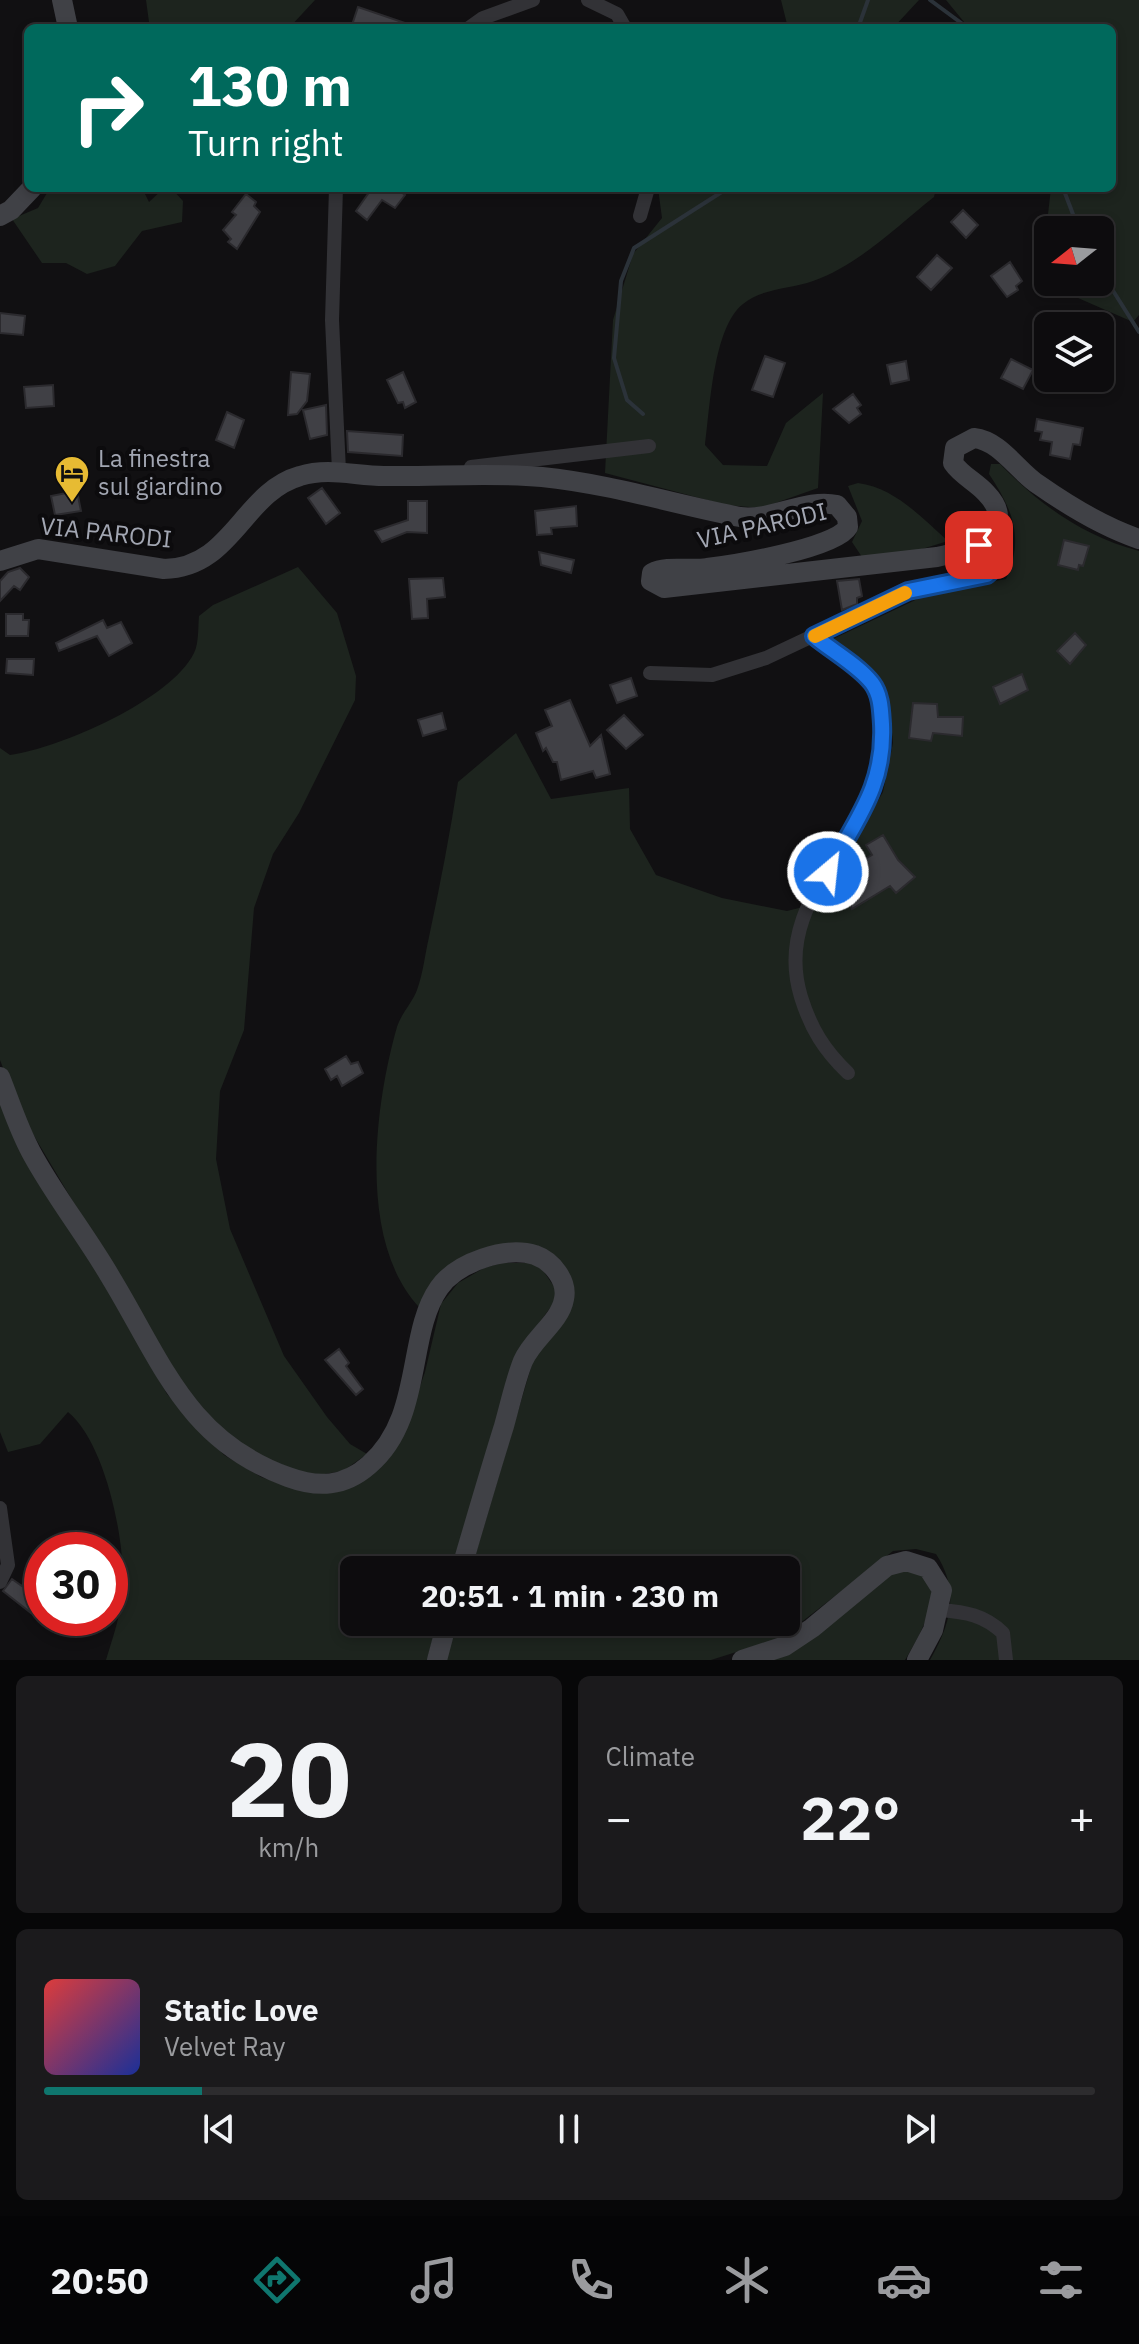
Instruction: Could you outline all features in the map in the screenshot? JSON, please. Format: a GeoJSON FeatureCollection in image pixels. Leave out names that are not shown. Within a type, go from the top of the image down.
{"type":"FeatureCollection","features":[{"type":"Feature","properties":{"kind":"street"},"geometry":{"type":"LineString","coordinates":[[62,0],[67,24]]}},
{"type":"Feature","properties":{"kind":"street"},"geometry":{"type":"LineString","coordinates":[[475,24],[533,0]]}},
{"type":"Feature","properties":{"kind":"street"},"geometry":{"type":"LineString","coordinates":[[588,0],[617,14],[623,24]]}},
{"type":"Feature","properties":{"kind":"street"},"geometry":{"type":"LineString","coordinates":[[0,216],[11,210],[28,192]]}},
{"type":"Feature","properties":{"kind":"street"},"geometry":{"type":"LineString","coordinates":[[336,192],[332,320],[339,471]]}},
{"type":"Feature","properties":{"kind":"street"},"geometry":{"type":"LineString","coordinates":[[640,216],[647,192]]}},
{"type":"Feature","properties":{"kind":"street"},"geometry":{"type":"LineString","coordinates":[[650,673],[712,675],[766,658],[908,591],[987,575],[994,569],[996,560],[992,551],[979,545],[992,530],[995,509],[988,494],[955,467],[952,458],[959,443],[974,438],[987,440],[1049,492],[1139,539]]}},
{"type":"Feature","properties":{"kind":"street"},"geometry":{"type":"LineString","coordinates":[[439,473],[649,446]]}},
{"type":"Feature","properties":{"kind":"street","name":"VIA PARODI"},"geometry":{"type":"LineString","coordinates":[[0,561],[38,549],[151,568],[179,568],[219,547],[272,490],[299,476],[339,471],[382,477],[439,473],[574,482],[750,518],[832,504],[842,509],[847,517],[844,533],[813,545],[706,569],[652,573],[651,581],[664,588],[937,557],[979,545]]}},
{"type":"Feature","properties":{"kind":"street"},"geometry":{"type":"LineString","coordinates":[[814,636],[871,681],[881,701],[884,758],[868,804],[799,923],[794,959],[795,976],[807,1015],[823,1049],[848,1073]]}},
{"type":"Feature","properties":{"kind":"street"},"geometry":{"type":"LineString","coordinates":[[0,1077],[29,1149],[113,1280],[180,1398],[208,1430],[239,1456],[304,1483],[339,1482],[362,1470],[382,1451],[412,1387],[434,1296],[445,1281],[470,1265],[508,1253],[533,1255],[552,1267],[561,1279],[565,1297],[561,1309],[537,1335],[523,1361],[465,1556]]}},
{"type":"Feature","properties":{"kind":"street"},"geometry":{"type":"LineString","coordinates":[[0,1508],[8,1565],[0,1582]]}},
{"type":"Feature","properties":{"kind":"street"},"geometry":{"type":"LineString","coordinates":[[742,1660],[785,1646],[894,1563],[915,1561],[934,1573],[942,1590],[940,1610],[917,1660]]}},
{"type":"Feature","properties":{"kind":"street"},"geometry":{"type":"LineString","coordinates":[[940,1610],[979,1615],[992,1622],[1003,1633],[1006,1660]]}},
{"type":"Feature","properties":{"kind":"street"},"geometry":{"type":"LineString","coordinates":[[437,1660],[443,1636]]}},
{"type":"Feature","properties":{"kind":"shaded area"},"geometry":{"type":"Polygon","coordinates":[[[146,0],[315,0],[293,24],[149,22],[146,0]]]}},
{"type":"Feature","properties":{"kind":"shaded area"},"geometry":{"type":"Polygon","coordinates":[[[781,0],[919,0],[897,24],[787,24],[781,0]]]}},
{"type":"Feature","properties":{"kind":"shaded area"},"geometry":{"type":"Polygon","coordinates":[[[946,0],[1139,0],[1139,315],[1133,322],[1073,296],[1114,296],[1114,216],[1048,216],[1051,192],[1116,192],[1116,24],[966,24],[946,0]]]}},
{"type":"Feature","properties":{"kind":"shaded area"},"geometry":{"type":"Polygon","coordinates":[[[48,192],[144,192],[149,202],[160,192],[175,192],[183,201],[182,222],[142,231],[115,266],[87,274],[66,263],[42,263],[12,219],[38,208],[48,192]]]}},
{"type":"Feature","properties":{"kind":"shaded area"},"geometry":{"type":"Polygon","coordinates":[[[659,192],[935,192],[934,197],[892,232],[846,265],[813,281],[768,292],[743,304],[725,331],[711,391],[705,445],[723,465],[767,466],[786,423],[823,393],[818,488],[761,508],[726,505],[605,473],[613,320],[633,254],[662,218],[659,192]]]}},
{"type":"Feature","properties":{"kind":"shaded area"},"geometry":{"type":"Polygon","coordinates":[[[991,464],[1000,464],[1047,506],[1081,528],[1139,551],[1139,1660],[930,1660],[947,1620],[950,1594],[948,1581],[936,1554],[916,1549],[893,1551],[800,1623],[800,1556],[475,1556],[532,1364],[572,1281],[503,1246],[419,1307],[400,1280],[387,1247],[379,1211],[376,1173],[382,1095],[397,1027],[421,977],[458,782],[516,733],[551,799],[629,788],[630,829],[656,875],[722,898],[787,911],[819,903],[883,792],[893,743],[890,712],[880,677],[833,639],[928,594],[1006,579],[1015,550],[1013,524],[1004,499],[989,474],[991,464]]]}},
{"type":"Feature","properties":{"kind":"shaded area"},"geometry":{"type":"Polygon","coordinates":[[[858,483],[896,497],[948,541],[909,553],[862,557],[852,542],[862,521],[848,486],[858,483]]]}},
{"type":"Feature","properties":{"kind":"shaded area"},"geometry":{"type":"Polygon","coordinates":[[[298,567],[337,613],[356,676],[355,700],[299,813],[273,854],[254,908],[244,1030],[220,1091],[216,1159],[230,1229],[284,1356],[327,1417],[350,1444],[367,1454],[343,1471],[312,1476],[249,1452],[203,1411],[172,1368],[21,1114],[0,1060],[0,748],[10,755],[57,743],[139,704],[182,671],[194,653],[199,616],[213,605],[298,567]]]}},
{"type":"Feature","properties":{"kind":"shaded area"},"geometry":{"type":"Polygon","coordinates":[[[0,1100],[167,1394],[224,1455],[261,1477],[292,1488],[374,1472],[385,1462],[407,1424],[425,1372],[441,1304],[458,1283],[484,1268],[502,1263],[532,1263],[542,1269],[555,1288],[555,1301],[516,1355],[455,1556],[340,1556],[340,1636],[433,1636],[427,1660],[106,1660],[113,1636],[128,1636],[128,1532],[119,1532],[112,1499],[94,1448],[82,1427],[68,1412],[40,1444],[8,1452],[0,1432],[0,1100]]]}},
{"type":"Feature","properties":{"kind":"shaded area"},"geometry":{"type":"Polygon","coordinates":[[[910,1569],[926,1578],[932,1596],[926,1619],[905,1660],[769,1660],[888,1575],[910,1569]]]}},
{"type":"Feature","properties":{"kind":"shaded area"},"geometry":{"type":"Polygon","coordinates":[[[453,1636],[784,1636],[711,1660],[446,1660],[453,1636]]]}},
{"type":"Feature","properties":{"kind":"building"},"geometry":{"type":"Polygon","coordinates":[[[358,7],[408,24],[352,24],[358,7]]]}},
{"type":"Feature","properties":{"kind":"building"},"geometry":{"type":"Polygon","coordinates":[[[369,192],[401,192],[405,195],[395,208],[382,200],[367,220],[356,211],[369,192]]]}},
{"type":"Feature","properties":{"kind":"building"},"geometry":{"type":"Polygon","coordinates":[[[246,194],[256,202],[254,206],[260,212],[237,249],[228,242],[231,239],[223,230],[236,215],[232,212],[246,194]]]}},
{"type":"Feature","properties":{"kind":"building"},"geometry":{"type":"Polygon","coordinates":[[[963,210],[978,225],[966,238],[951,222],[963,210]]]}},
{"type":"Feature","properties":{"kind":"building"},"geometry":{"type":"Polygon","coordinates":[[[937,255],[952,268],[931,290],[917,277],[937,255]]]}},
{"type":"Feature","properties":{"kind":"building"},"geometry":{"type":"Polygon","coordinates":[[[1010,262],[1022,281],[1016,286],[1018,290],[1007,297],[991,276],[1010,262]]]}},
{"type":"Feature","properties":{"kind":"building"},"geometry":{"type":"Polygon","coordinates":[[[0,313],[25,316],[23,335],[0,333],[0,313]]]}},
{"type":"Feature","properties":{"kind":"building"},"geometry":{"type":"Polygon","coordinates":[[[765,356],[785,363],[773,397],[752,390],[765,356]]]}},
{"type":"Feature","properties":{"kind":"building"},"geometry":{"type":"Polygon","coordinates":[[[1011,359],[1033,370],[1023,389],[1001,378],[1011,359]]]}},
{"type":"Feature","properties":{"kind":"building"},"geometry":{"type":"Polygon","coordinates":[[[906,361],[909,380],[891,384],[887,365],[906,361]]]}},
{"type":"Feature","properties":{"kind":"building"},"geometry":{"type":"Polygon","coordinates":[[[291,372],[310,374],[307,401],[297,414],[288,415],[291,372]]]}},
{"type":"Feature","properties":{"kind":"building"},"geometry":{"type":"Polygon","coordinates":[[[403,372],[416,402],[405,408],[403,402],[398,403],[387,380],[403,372]]]}},
{"type":"Feature","properties":{"kind":"building"},"geometry":{"type":"Polygon","coordinates":[[[53,385],[54,406],[26,408],[24,387],[53,385]]]}},
{"type":"Feature","properties":{"kind":"building"},"geometry":{"type":"Polygon","coordinates":[[[853,394],[861,405],[857,408],[861,414],[849,423],[833,409],[853,394]]]}},
{"type":"Feature","properties":{"kind":"building"},"geometry":{"type":"Polygon","coordinates":[[[326,405],[327,435],[310,439],[303,410],[326,405]]]}},
{"type":"Feature","properties":{"kind":"building"},"geometry":{"type":"Polygon","coordinates":[[[227,412],[244,420],[234,448],[216,440],[227,412]]]}},
{"type":"Feature","properties":{"kind":"building"},"geometry":{"type":"Polygon","coordinates":[[[1037,419],[1083,428],[1080,445],[1073,444],[1070,459],[1050,455],[1052,442],[1040,440],[1042,432],[1035,431],[1037,419]]]}},
{"type":"Feature","properties":{"kind":"building"},"geometry":{"type":"Polygon","coordinates":[[[347,431],[403,435],[402,456],[348,452],[347,431]]]}},
{"type":"Feature","properties":{"kind":"building"},"geometry":{"type":"Polygon","coordinates":[[[322,488],[340,513],[326,524],[308,498],[322,488]]]}},
{"type":"Feature","properties":{"kind":"building"},"geometry":{"type":"Polygon","coordinates":[[[77,491],[81,511],[55,515],[51,496],[77,491]]]}},
{"type":"Feature","properties":{"kind":"building"},"geometry":{"type":"Polygon","coordinates":[[[408,501],[427,501],[427,533],[407,532],[382,542],[375,531],[408,520],[408,501]]]}},
{"type":"Feature","properties":{"kind":"building"},"geometry":{"type":"Polygon","coordinates":[[[576,506],[577,526],[551,528],[552,534],[537,535],[535,511],[576,506]]]}},
{"type":"Feature","properties":{"kind":"building"},"geometry":{"type":"Polygon","coordinates":[[[1064,540],[1089,546],[1083,566],[1079,565],[1078,570],[1058,565],[1064,540]]]}},
{"type":"Feature","properties":{"kind":"building"},"geometry":{"type":"Polygon","coordinates":[[[539,552],[574,560],[571,573],[541,565],[539,552]]]}},
{"type":"Feature","properties":{"kind":"building"},"geometry":{"type":"Polygon","coordinates":[[[20,568],[29,577],[20,590],[14,586],[0,601],[0,581],[8,572],[20,568]]]}},
{"type":"Feature","properties":{"kind":"building"},"geometry":{"type":"Polygon","coordinates":[[[443,578],[445,597],[427,599],[428,618],[412,619],[409,579],[443,578]]]}},
{"type":"Feature","properties":{"kind":"building"},"geometry":{"type":"Polygon","coordinates":[[[859,579],[862,596],[857,598],[857,604],[842,610],[837,581],[859,579]]]}},
{"type":"Feature","properties":{"kind":"building"},"geometry":{"type":"Polygon","coordinates":[[[6,614],[23,614],[23,620],[29,620],[28,636],[6,636],[6,614]]]}},
{"type":"Feature","properties":{"kind":"building"},"geometry":{"type":"Polygon","coordinates":[[[103,620],[107,628],[121,622],[132,643],[109,656],[97,636],[59,651],[56,643],[103,620]]]}},
{"type":"Feature","properties":{"kind":"building"},"geometry":{"type":"Polygon","coordinates":[[[1075,633],[1086,645],[1070,664],[1057,651],[1075,633]]]}},
{"type":"Feature","properties":{"kind":"building"},"geometry":{"type":"Polygon","coordinates":[[[7,659],[34,659],[33,675],[6,673],[7,659]]]}},
{"type":"Feature","properties":{"kind":"building"},"geometry":{"type":"Polygon","coordinates":[[[1022,674],[1028,690],[1000,704],[993,687],[1022,674]]]}},
{"type":"Feature","properties":{"kind":"building"},"geometry":{"type":"Polygon","coordinates":[[[631,678],[637,696],[617,703],[610,685],[631,678]]]}},
{"type":"Feature","properties":{"kind":"building"},"geometry":{"type":"Polygon","coordinates":[[[570,700],[590,746],[601,735],[610,774],[596,778],[593,771],[561,780],[557,762],[553,762],[546,748],[543,751],[536,733],[552,726],[545,710],[570,700]]]}},
{"type":"Feature","properties":{"kind":"building"},"geometry":{"type":"Polygon","coordinates":[[[913,703],[937,704],[938,717],[963,717],[962,736],[933,733],[931,741],[909,738],[913,703]]]}},
{"type":"Feature","properties":{"kind":"building"},"geometry":{"type":"Polygon","coordinates":[[[442,713],[446,729],[423,736],[418,720],[442,713]]]}},
{"type":"Feature","properties":{"kind":"building"},"geometry":{"type":"Polygon","coordinates":[[[624,715],[643,735],[626,749],[607,730],[624,715]]]}},
{"type":"Feature","properties":{"kind":"building"},"geometry":{"type":"Polygon","coordinates":[[[883,835],[898,860],[915,877],[896,893],[890,886],[852,909],[844,894],[848,892],[842,881],[860,871],[856,864],[872,855],[866,845],[883,835]]]}},
{"type":"Feature","properties":{"kind":"building"},"geometry":{"type":"Polygon","coordinates":[[[346,1056],[351,1064],[358,1062],[363,1073],[342,1086],[337,1076],[331,1080],[325,1069],[346,1056]]]}},
{"type":"Feature","properties":{"kind":"building"},"geometry":{"type":"Polygon","coordinates":[[[339,1349],[349,1363],[346,1366],[363,1389],[356,1395],[325,1360],[339,1349]]]}},
{"type":"Feature","properties":{"kind":"building"},"geometry":{"type":"Polygon","coordinates":[[[12,1579],[22,1586],[24,1583],[24,1608],[3,1591],[12,1579]]]}},
{"type":"Feature","properties":{"kind":"waterway"},"geometry":{"type":"LineString","coordinates":[[859,24],[868,0]]}},
{"type":"Feature","properties":{"kind":"waterway"},"geometry":{"type":"LineString","coordinates":[[930,0],[963,24]]}},
{"type":"Feature","properties":{"kind":"waterway"},"geometry":{"type":"LineString","coordinates":[[643,414],[627,400],[614,358],[621,281],[634,248],[722,192]]}},
{"type":"Feature","properties":{"kind":"waterway"},"geometry":{"type":"LineString","coordinates":[[1065,192],[1074,216]]}},
{"type":"Feature","properties":{"kind":"waterway"},"geometry":{"type":"LineString","coordinates":[[1114,292],[1139,332]]}},
{"type":"Feature","properties":{"kind":"slow traffic"},"geometry":{"type":"LineString","coordinates":[[815,636],[905,593]]}},
{"type":"Feature","properties":{"kind":"place","name":"La finestra sul giardino"},"geometry":{"type":"Point","coordinates":[72,504]}},
{"type":"Feature","properties":{"kind":"route"},"geometry":{"type":"LineString","coordinates":[[828,872],[868,804],[884,758],[881,701],[871,681],[814,636],[908,591],[987,575],[994,569],[996,560],[992,551],[979,545]]}}]}
